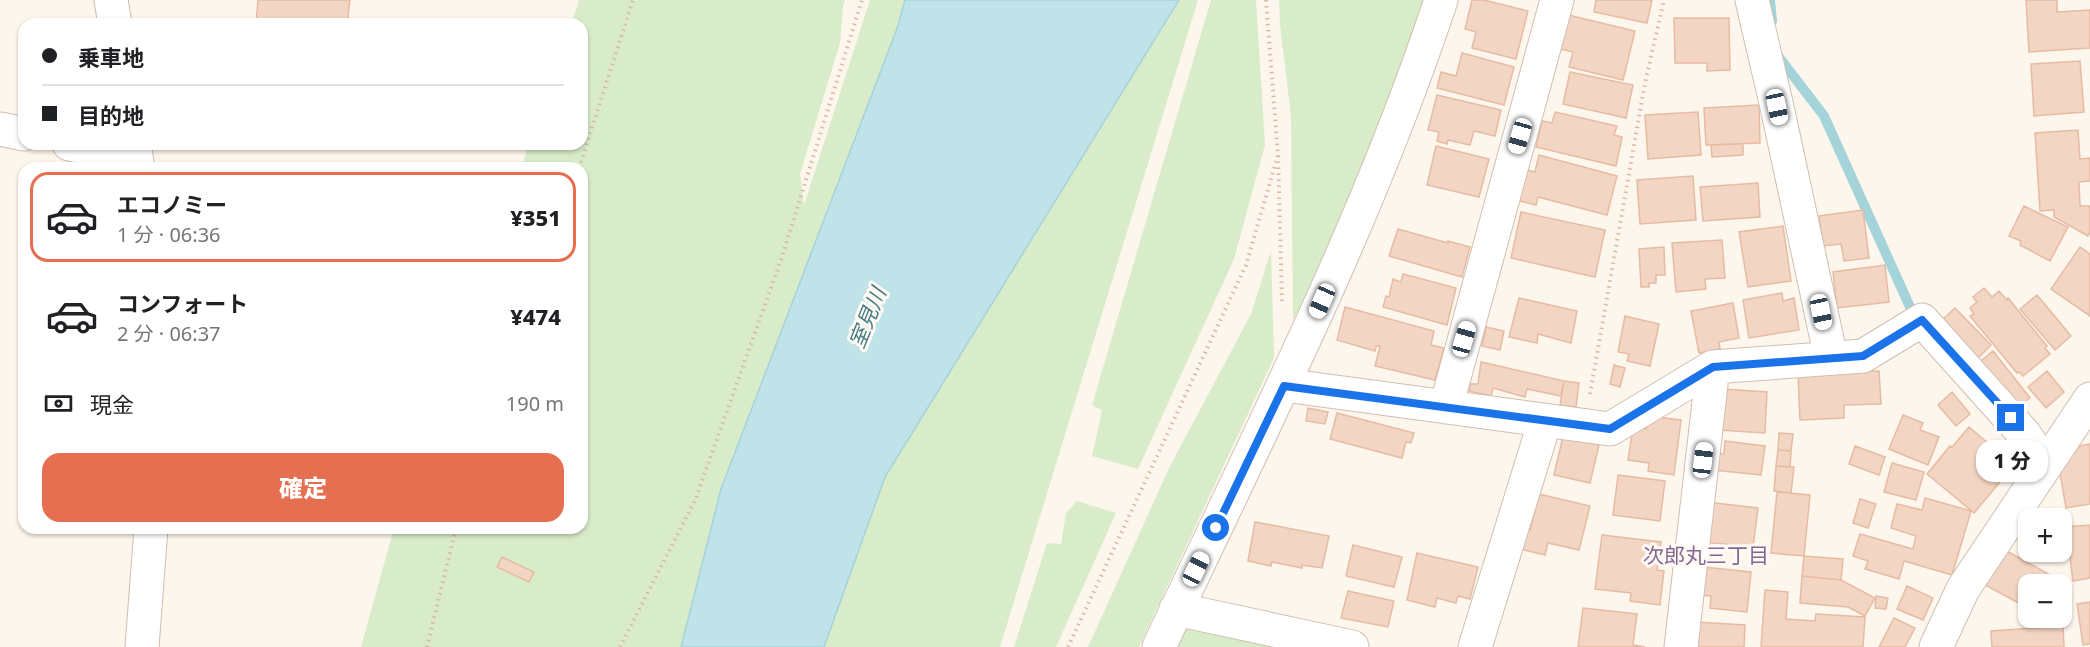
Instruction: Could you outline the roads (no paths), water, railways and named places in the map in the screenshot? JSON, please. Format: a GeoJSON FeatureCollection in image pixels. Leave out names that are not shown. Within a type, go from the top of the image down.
{"type":"FeatureCollection","features":[{"type":"Feature","properties":{"kind":"street"},"geometry":{"type":"LineString","coordinates":[[111,0],[114,18]]}},
{"type":"Feature","properties":{"kind":"street"},"geometry":{"type":"LineString","coordinates":[[1159,647],[1284,386],[1359,217],[1420,63],[1441,0]]}},
{"type":"Feature","properties":{"kind":"street"},"geometry":{"type":"LineString","coordinates":[[1446,407],[1557,0]]}},
{"type":"Feature","properties":{"kind":"street"},"geometry":{"type":"LineString","coordinates":[[1752,0],[1831,358]]}},
{"type":"Feature","properties":{"kind":"street"},"geometry":{"type":"LineString","coordinates":[[0,129],[18,133]]}},
{"type":"Feature","properties":{"kind":"street"},"geometry":{"type":"LineString","coordinates":[[100,150],[136,157]]}},
{"type":"Feature","properties":{"kind":"street"},"geometry":{"type":"LineString","coordinates":[[1284,386],[1610,429],[1713,367],[1863,356],[1922,320],[2025,435],[2045,466]]}},
{"type":"Feature","properties":{"kind":"street"},"geometry":{"type":"LineString","coordinates":[[1681,647],[1713,367]]}},
{"type":"Feature","properties":{"kind":"street"},"geometry":{"type":"LineString","coordinates":[[1936,647],[1963,589],[2090,399]]}},
{"type":"Feature","properties":{"kind":"street"},"geometry":{"type":"LineString","coordinates":[[1475,647],[1545,421]]}},
{"type":"Feature","properties":{"kind":"street"},"geometry":{"type":"LineString","coordinates":[[142,647],[151,534]]}},
{"type":"Feature","properties":{"kind":"street"},"geometry":{"type":"LineString","coordinates":[[1176,609],[1352,647]]}},
{"type":"Feature","properties":{"kind":"water","name":"室見川"},"geometry":{"type":"Polygon","coordinates":[[[905,0],[1179,0],[885,477],[824,647],[681,647],[721,489],[898,26],[905,0]]]}},
{"type":"Feature","properties":{"kind":"waterway"},"geometry":{"type":"LineString","coordinates":[[1770,0],[1772,21]]}},
{"type":"Feature","properties":{"kind":"waterway"},"geometry":{"type":"LineString","coordinates":[[1775,52],[1824,116],[1910,307]]}},
{"type":"Feature","properties":{"kind":"district","name":"次郎丸三丁目"},"geometry":{"type":"Point","coordinates":[1706,556]}}]}
